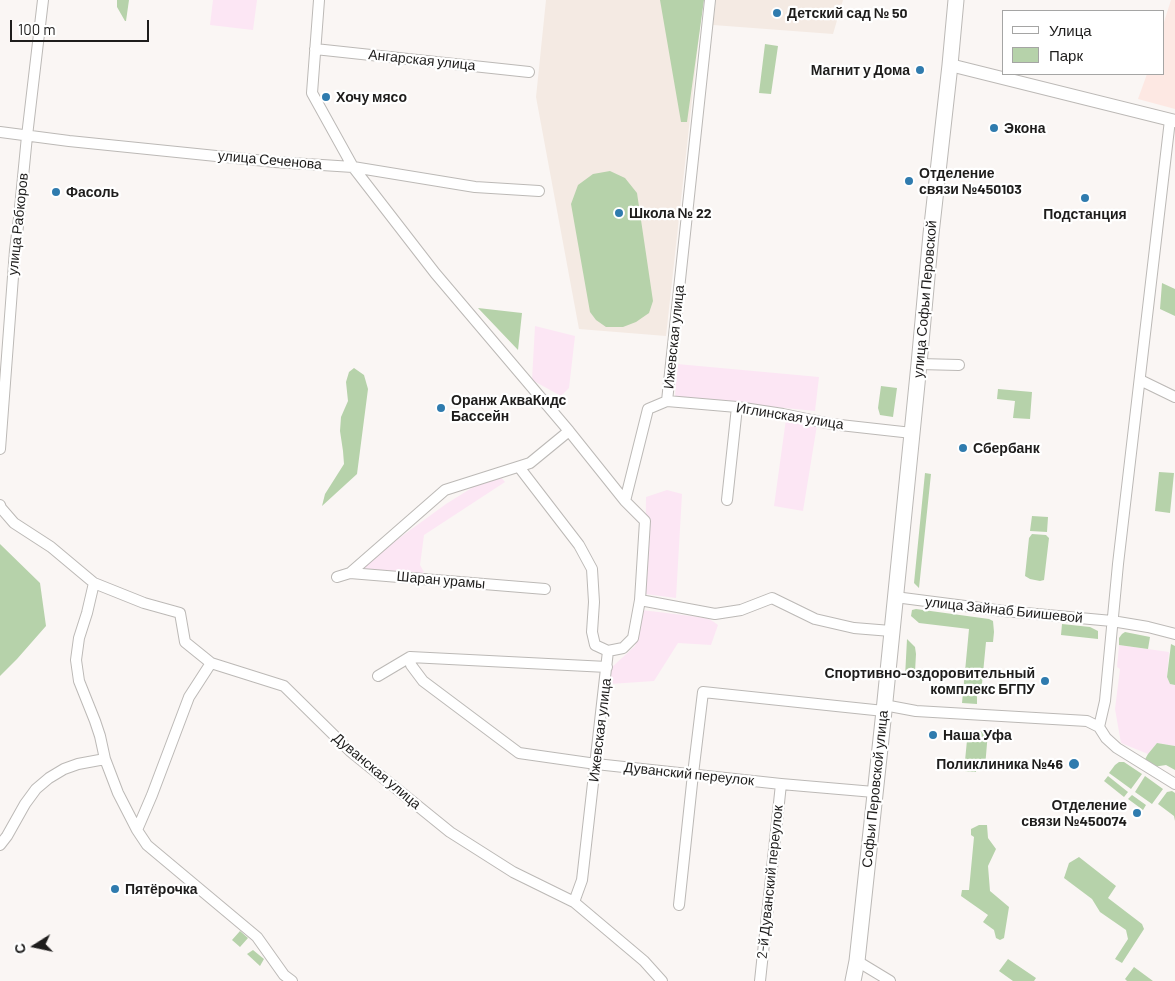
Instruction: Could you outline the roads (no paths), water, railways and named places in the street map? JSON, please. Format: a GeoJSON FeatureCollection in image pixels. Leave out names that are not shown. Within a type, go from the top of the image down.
{"type":"FeatureCollection","features":[{"type":"Feature","properties":{"kind":"main road","name":"улица Софьи Перовской"},"geometry":{"type":"LineString","coordinates":[[895,597],[956,0]]}},
{"type":"Feature","properties":{"kind":"main road","name":"Софьи Перовской улица"},"geometry":{"type":"LineString","coordinates":[[853,981],[857,961],[895,597]]}},
{"type":"Feature","properties":{"kind":"street","name":"улица Рабкоров"},"geometry":{"type":"LineString","coordinates":[[0,449],[15,250],[43,0]]}},
{"type":"Feature","properties":{"kind":"street"},"geometry":{"type":"LineString","coordinates":[[319,0],[312,93],[353,167],[435,274],[569,431],[625,501],[645,521],[640,600],[633,638],[624,648],[608,651],[595,645],[592,632],[594,602],[592,569],[579,546],[519,467]]}},
{"type":"Feature","properties":{"kind":"street","name":"Ижевская улица"},"geometry":{"type":"LineString","coordinates":[[625,501],[648,409],[667,401],[710,0]]}},
{"type":"Feature","properties":{"kind":"street","name":"Ангарская улица"},"geometry":{"type":"LineString","coordinates":[[315,49],[529,72]]}},
{"type":"Feature","properties":{"kind":"street"},"geometry":{"type":"LineString","coordinates":[[950,65],[1172,120],[1112,621],[1105,700],[1099,727]]}},
{"type":"Feature","properties":{"kind":"street","name":"улица Сеченова"},"geometry":{"type":"LineString","coordinates":[[0,132],[78,142],[276,162],[353,167],[476,187],[539,191]]}},
{"type":"Feature","properties":{"kind":"street"},"geometry":{"type":"LineString","coordinates":[[919,364],[959,365]]}},
{"type":"Feature","properties":{"kind":"street"},"geometry":{"type":"LineString","coordinates":[[1140,380],[1175,397]]}},
{"type":"Feature","properties":{"kind":"street","name":"Иглинская улица"},"geometry":{"type":"LineString","coordinates":[[667,401],[737,407],[831,424],[912,433]]}},
{"type":"Feature","properties":{"kind":"street"},"geometry":{"type":"LineString","coordinates":[[727,500],[737,407]]}},
{"type":"Feature","properties":{"kind":"street"},"geometry":{"type":"LineString","coordinates":[[350,573],[445,490],[530,463],[569,431]]}},
{"type":"Feature","properties":{"kind":"street"},"geometry":{"type":"LineString","coordinates":[[0,505],[14,523],[51,548],[94,582],[79,638],[76,660],[79,681],[95,721],[105,759],[118,793],[137,830],[147,845],[257,937],[284,975],[292,981]]}},
{"type":"Feature","properties":{"kind":"street","name":"Шаран урамы"},"geometry":{"type":"LineString","coordinates":[[337,577],[350,573],[545,589]]}},
{"type":"Feature","properties":{"kind":"street","name":"Дуванская улица"},"geometry":{"type":"LineString","coordinates":[[94,582],[144,603],[180,613],[185,642],[211,664],[284,686],[350,751],[450,832],[513,872],[574,902],[644,961],[662,981]]}},
{"type":"Feature","properties":{"kind":"street","name":"улица Зайнаб Биишевой"},"geometry":{"type":"LineString","coordinates":[[895,597],[1012,612],[1112,621],[1175,634]]}},
{"type":"Feature","properties":{"kind":"street"},"geometry":{"type":"LineString","coordinates":[[640,600],[715,614],[741,610],[772,598],[815,619],[854,628],[891,631]]}},
{"type":"Feature","properties":{"kind":"street","name":"Ижевская улица"},"geometry":{"type":"LineString","coordinates":[[574,902],[582,880],[608,651]]}},
{"type":"Feature","properties":{"kind":"street"},"geometry":{"type":"LineString","coordinates":[[378,676],[410,657],[607,667]]}},
{"type":"Feature","properties":{"kind":"street","name":"Дуванский переулок"},"geometry":{"type":"LineString","coordinates":[[410,657],[411,665],[423,681],[518,752],[596,764],[874,792]]}},
{"type":"Feature","properties":{"kind":"street"},"geometry":{"type":"LineString","coordinates":[[137,830],[189,697],[211,664]]}},
{"type":"Feature","properties":{"kind":"street"},"geometry":{"type":"LineString","coordinates":[[679,905],[703,692],[916,711],[1088,721],[1099,727],[1106,738],[1117,748],[1175,784]]}},
{"type":"Feature","properties":{"kind":"street"},"geometry":{"type":"LineString","coordinates":[[0,845],[24,804],[36,789],[49,778],[64,769],[78,764],[105,759]]}},
{"type":"Feature","properties":{"kind":"street","name":"2-й Дуванский переулок"},"geometry":{"type":"LineString","coordinates":[[760,981],[781,784]]}},
{"type":"Feature","properties":{"kind":"street"},"geometry":{"type":"LineString","coordinates":[[857,961],[890,981]]}},
{"type":"Feature","properties":{"kind":"place","name":"Детский сад № 50"},"geometry":{"type":"Point","coordinates":[777,13]}},
{"type":"Feature","properties":{"kind":"place","name":"Магнит у Дома"},"geometry":{"type":"Point","coordinates":[920,70]}},
{"type":"Feature","properties":{"kind":"place","name":"Хочу мясо"},"geometry":{"type":"Point","coordinates":[326,97]}},
{"type":"Feature","properties":{"kind":"place","name":"Экона"},"geometry":{"type":"Point","coordinates":[994,128]}},
{"type":"Feature","properties":{"kind":"place","name":"Отделение связи №450103"},"geometry":{"type":"Point","coordinates":[909,181]}},
{"type":"Feature","properties":{"kind":"place","name":"Фасоль"},"geometry":{"type":"Point","coordinates":[56,192]}},
{"type":"Feature","properties":{"kind":"place","name":"Подстанция"},"geometry":{"type":"Point","coordinates":[1085,198]}},
{"type":"Feature","properties":{"kind":"place","name":"Школа № 22"},"geometry":{"type":"Point","coordinates":[619,213]}},
{"type":"Feature","properties":{"kind":"place","name":"Оранж АкваКидс Бассейн"},"geometry":{"type":"Point","coordinates":[441,408]}},
{"type":"Feature","properties":{"kind":"place","name":"Сбербанк"},"geometry":{"type":"Point","coordinates":[963,448]}},
{"type":"Feature","properties":{"kind":"place","name":"Спортивно-оздоровительный комплекс БГПУ"},"geometry":{"type":"Point","coordinates":[1045,681]}},
{"type":"Feature","properties":{"kind":"place","name":"Наша Уфа"},"geometry":{"type":"Point","coordinates":[933,735]}},
{"type":"Feature","properties":{"kind":"place","name":"Поликлиника №46"},"geometry":{"type":"Point","coordinates":[1074,764]}},
{"type":"Feature","properties":{"kind":"place","name":"Отделение связи №450074"},"geometry":{"type":"Point","coordinates":[1137,813]}},
{"type":"Feature","properties":{"kind":"place","name":"Пятёрочка"},"geometry":{"type":"Point","coordinates":[115,889]}}]}
